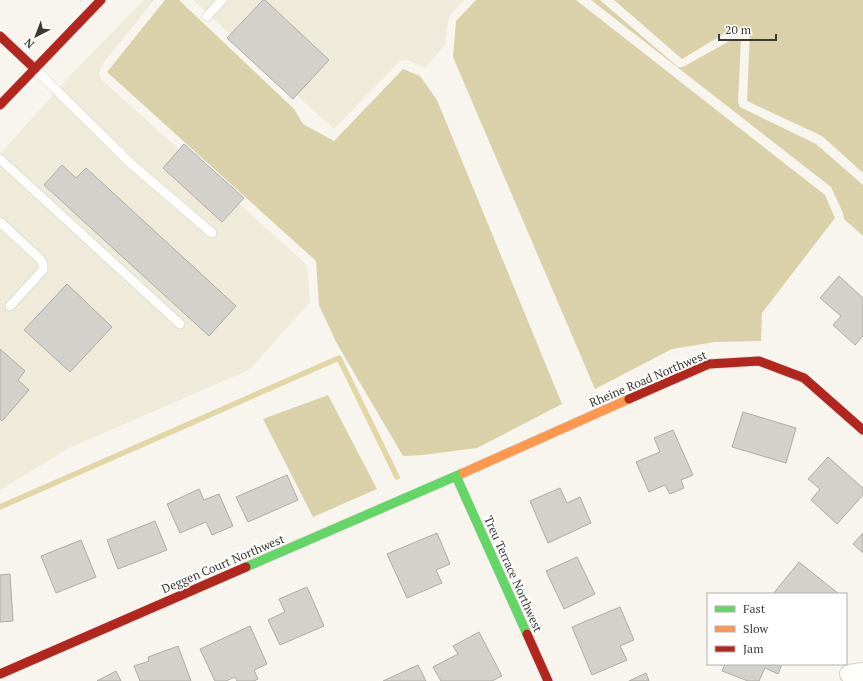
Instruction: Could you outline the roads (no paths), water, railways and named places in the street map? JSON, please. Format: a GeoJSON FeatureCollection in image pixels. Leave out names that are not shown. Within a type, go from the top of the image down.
{"type":"FeatureCollection","features":[{"type":"Feature","properties":{"kind":"street"},"geometry":{"type":"LineString","coordinates":[[0,105],[101,0]]}},
{"type":"Feature","properties":{"kind":"street"},"geometry":{"type":"LineString","coordinates":[[0,36],[35,69]]}},
{"type":"Feature","properties":{"kind":"street","name":"Rheine Road Northwest"},"geometry":{"type":"LineString","coordinates":[[456,476],[709,364],[759,361],[804,378],[863,430]]}},
{"type":"Feature","properties":{"kind":"street","name":"Deggen Court Northwest"},"geometry":{"type":"LineString","coordinates":[[0,674],[456,476]]}},
{"type":"Feature","properties":{"kind":"street","name":"Treu Terrace Northwest"},"geometry":{"type":"LineString","coordinates":[[456,476],[548,681]]}},
{"type":"Feature","properties":{"kind":"lane"},"geometry":{"type":"LineString","coordinates":[[207,16],[222,0]]}},
{"type":"Feature","properties":{"kind":"lane"},"geometry":{"type":"LineString","coordinates":[[35,69],[129,162],[212,233]]}},
{"type":"Feature","properties":{"kind":"lane"},"geometry":{"type":"LineString","coordinates":[[0,159],[180,324]]}},
{"type":"Feature","properties":{"kind":"lane"},"geometry":{"type":"LineString","coordinates":[[0,222],[40,259],[43,264],[43,270],[10,306]]}},
{"type":"Feature","properties":{"kind":"waterway"},"geometry":{"type":"LineString","coordinates":[[0,507],[339,358],[397,477]]}}]}
